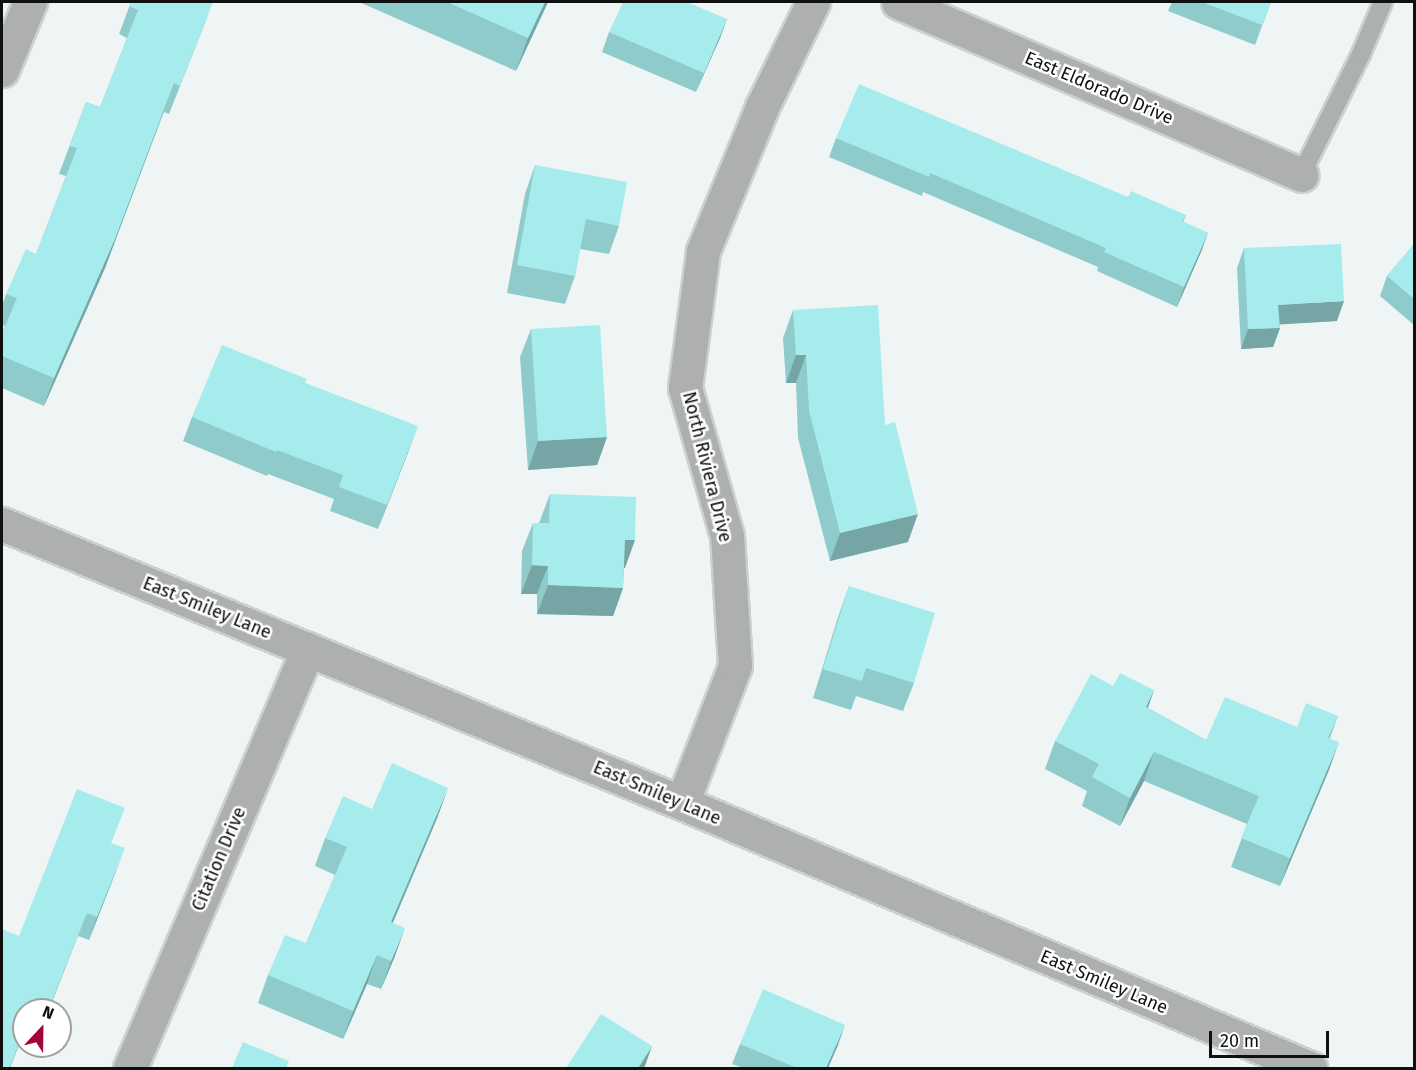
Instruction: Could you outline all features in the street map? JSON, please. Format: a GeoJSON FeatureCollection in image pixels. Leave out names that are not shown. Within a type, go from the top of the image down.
{"type":"FeatureCollection","features":[{"type":"Feature","properties":{"kind":"street"},"geometry":{"type":"LineString","coordinates":[[2,70],[30,2]]}},
{"type":"Feature","properties":{"kind":"street","name":"North Riviera Drive"},"geometry":{"type":"LineString","coordinates":[[682,803],[735,666],[727,536],[685,388],[704,251],[762,106],[813,2]]}},
{"type":"Feature","properties":{"kind":"street","name":"East Eldorado Drive"},"geometry":{"type":"LineString","coordinates":[[898,2],[1301,175]]}},
{"type":"Feature","properties":{"kind":"street","name":"East Smiley Lane"},"geometry":{"type":"LineString","coordinates":[[2,524],[682,803],[1310,1068]]}},
{"type":"Feature","properties":{"kind":"street","name":"Citation Drive"},"geometry":{"type":"LineString","coordinates":[[130,1068],[308,649]]}},
{"type":"Feature","properties":{"kind":"lane"},"geometry":{"type":"LineString","coordinates":[[1301,175],[1361,54],[1383,2]]}},
{"type":"Feature","properties":{"kind":"building"},"geometry":{"type":"Polygon","coordinates":[[[131,2],[213,2],[180,86],[174,83],[115,239],[54,378],[2,356],[2,334],[17,298],[6,294],[26,249],[36,254],[77,148],[70,146],[86,102],[100,107],[138,10],[129,6],[131,2]]]}},
{"type":"Feature","properties":{"kind":"building"},"geometry":{"type":"Polygon","coordinates":[[[447,2],[545,2],[528,38],[447,2]]]}},
{"type":"Feature","properties":{"kind":"building"},"geometry":{"type":"Polygon","coordinates":[[[623,2],[687,2],[727,19],[704,73],[609,32],[623,2]]]}},
{"type":"Feature","properties":{"kind":"building"},"geometry":{"type":"Polygon","coordinates":[[[1202,2],[1271,2],[1262,25],[1202,2]]]}},
{"type":"Feature","properties":{"kind":"building"},"geometry":{"type":"Polygon","coordinates":[[[859,84],[1128,197],[1131,191],[1186,215],[1182,221],[1208,233],[1184,287],[1104,252],[1106,248],[930,173],[929,177],[836,138],[859,84]]]}},
{"type":"Feature","properties":{"kind":"building"},"geometry":{"type":"Polygon","coordinates":[[[535,165],[627,182],[619,226],[586,219],[575,276],[517,265],[535,165]]]}},
{"type":"Feature","properties":{"kind":"building"},"geometry":{"type":"Polygon","coordinates":[[[1341,244],[1344,301],[1278,305],[1280,328],[1248,329],[1244,248],[1341,244]]]}},
{"type":"Feature","properties":{"kind":"building"},"geometry":{"type":"Polygon","coordinates":[[[1414,244],[1414,299],[1387,276],[1414,244]]]}},
{"type":"Feature","properties":{"kind":"building"},"geometry":{"type":"Polygon","coordinates":[[[878,305],[885,425],[895,422],[918,514],[840,533],[809,410],[806,355],[796,355],[793,310],[878,305]]]}},
{"type":"Feature","properties":{"kind":"building"},"geometry":{"type":"Polygon","coordinates":[[[600,325],[607,437],[538,441],[531,329],[600,325]]]}},
{"type":"Feature","properties":{"kind":"building"},"geometry":{"type":"Polygon","coordinates":[[[222,345],[307,379],[305,383],[418,426],[387,505],[339,487],[343,475],[277,450],[276,452],[192,417],[222,345]]]}},
{"type":"Feature","properties":{"kind":"building"},"geometry":{"type":"Polygon","coordinates":[[[550,494],[636,497],[635,540],[625,540],[623,588],[548,585],[548,566],[532,565],[533,523],[549,523],[550,494]]]}},
{"type":"Feature","properties":{"kind":"building"},"geometry":{"type":"Polygon","coordinates":[[[849,586],[935,613],[914,683],[866,668],[862,681],[823,669],[849,586]]]}},
{"type":"Feature","properties":{"kind":"building"},"geometry":{"type":"Polygon","coordinates":[[[1120,673],[1154,690],[1146,707],[1206,740],[1225,697],[1297,727],[1306,703],[1338,716],[1328,738],[1339,742],[1290,858],[1241,838],[1259,796],[1154,752],[1130,798],[1092,777],[1099,764],[1055,741],[1091,674],[1113,686],[1120,673]]]}},
{"type":"Feature","properties":{"kind":"building"},"geometry":{"type":"Polygon","coordinates":[[[392,763],[448,788],[391,922],[405,928],[391,961],[377,955],[353,1011],[268,975],[285,935],[306,943],[347,847],[325,838],[343,796],[372,809],[392,763]]]}},
{"type":"Feature","properties":{"kind":"building"},"geometry":{"type":"Polygon","coordinates":[[[77,789],[125,808],[111,843],[125,848],[97,917],[87,913],[53,998],[12,998],[13,1058],[9,1068],[2,1068],[2,929],[19,936],[77,789]]]}},
{"type":"Feature","properties":{"kind":"building"},"geometry":{"type":"Polygon","coordinates":[[[763,989],[845,1025],[826,1068],[797,1068],[740,1044],[763,989]]]}},
{"type":"Feature","properties":{"kind":"building"},"geometry":{"type":"Polygon","coordinates":[[[601,1014],[652,1046],[638,1068],[566,1068],[601,1014]]]}},
{"type":"Feature","properties":{"kind":"building"},"geometry":{"type":"Polygon","coordinates":[[[243,1042],[289,1061],[286,1068],[232,1068],[243,1042]]]}}]}
